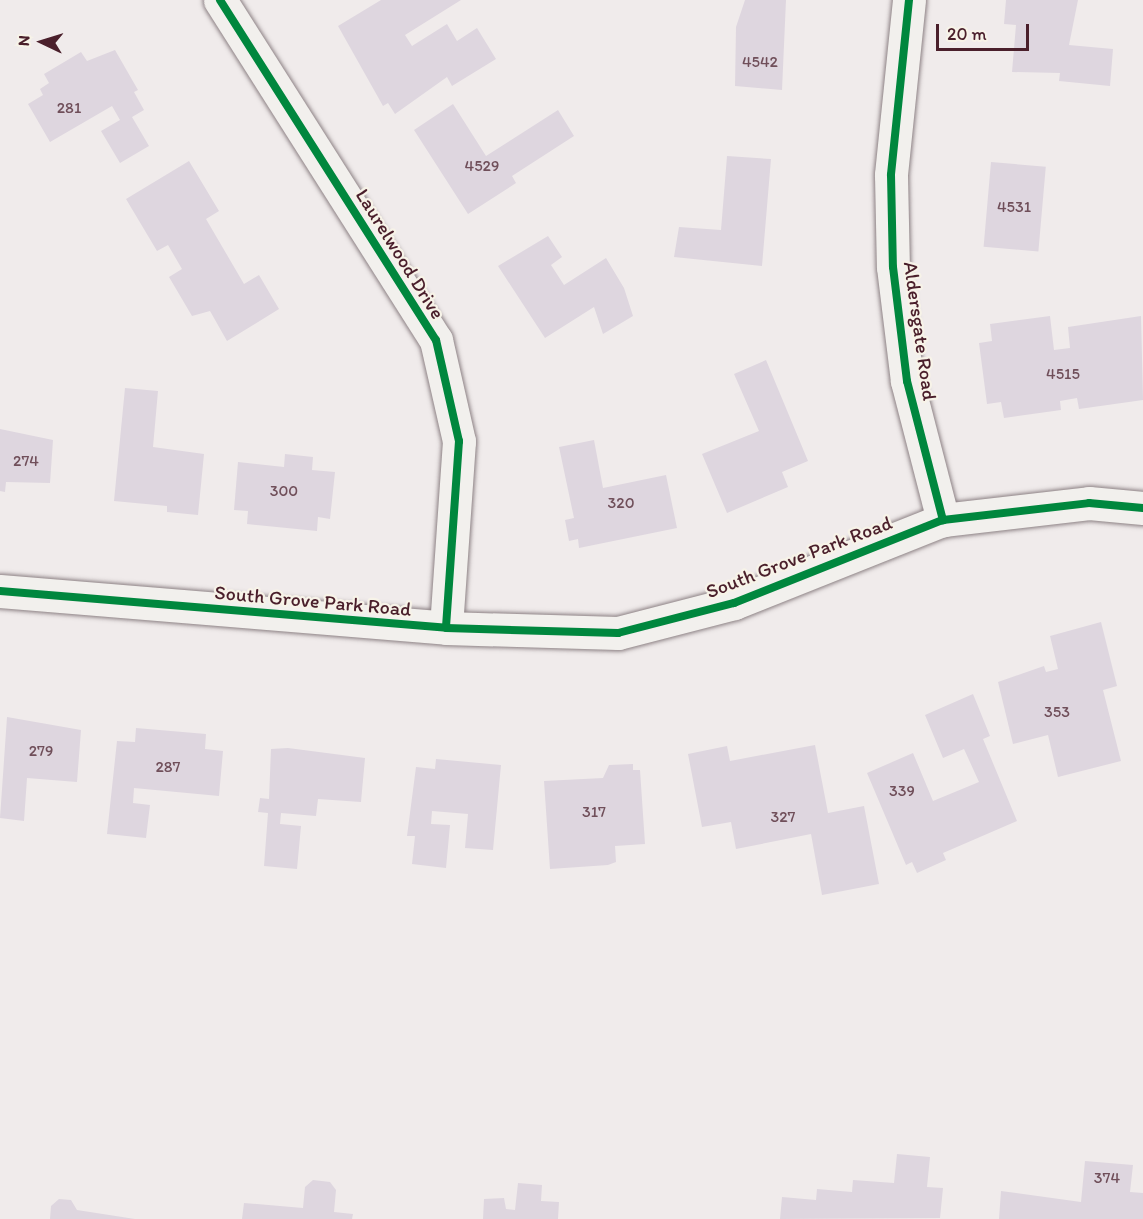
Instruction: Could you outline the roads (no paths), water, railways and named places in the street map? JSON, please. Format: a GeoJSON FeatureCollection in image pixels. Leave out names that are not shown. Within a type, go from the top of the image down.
{"type":"FeatureCollection","features":[{"type":"Feature","properties":{"kind":"street","name":"Laurelwood Drive"},"geometry":{"type":"LineString","coordinates":[[220,0],[436,340],[459,441],[446,628]]}},
{"type":"Feature","properties":{"kind":"street","name":"Aldersgate Road"},"geometry":{"type":"LineString","coordinates":[[909,0],[891,176],[893,267],[907,381],[943,520]]}},
{"type":"Feature","properties":{"kind":"street","name":"South Grove Park Road"},"geometry":{"type":"LineString","coordinates":[[0,591],[446,628],[618,633],[734,603],[943,520],[1089,503],[1143,508]]}}]}
